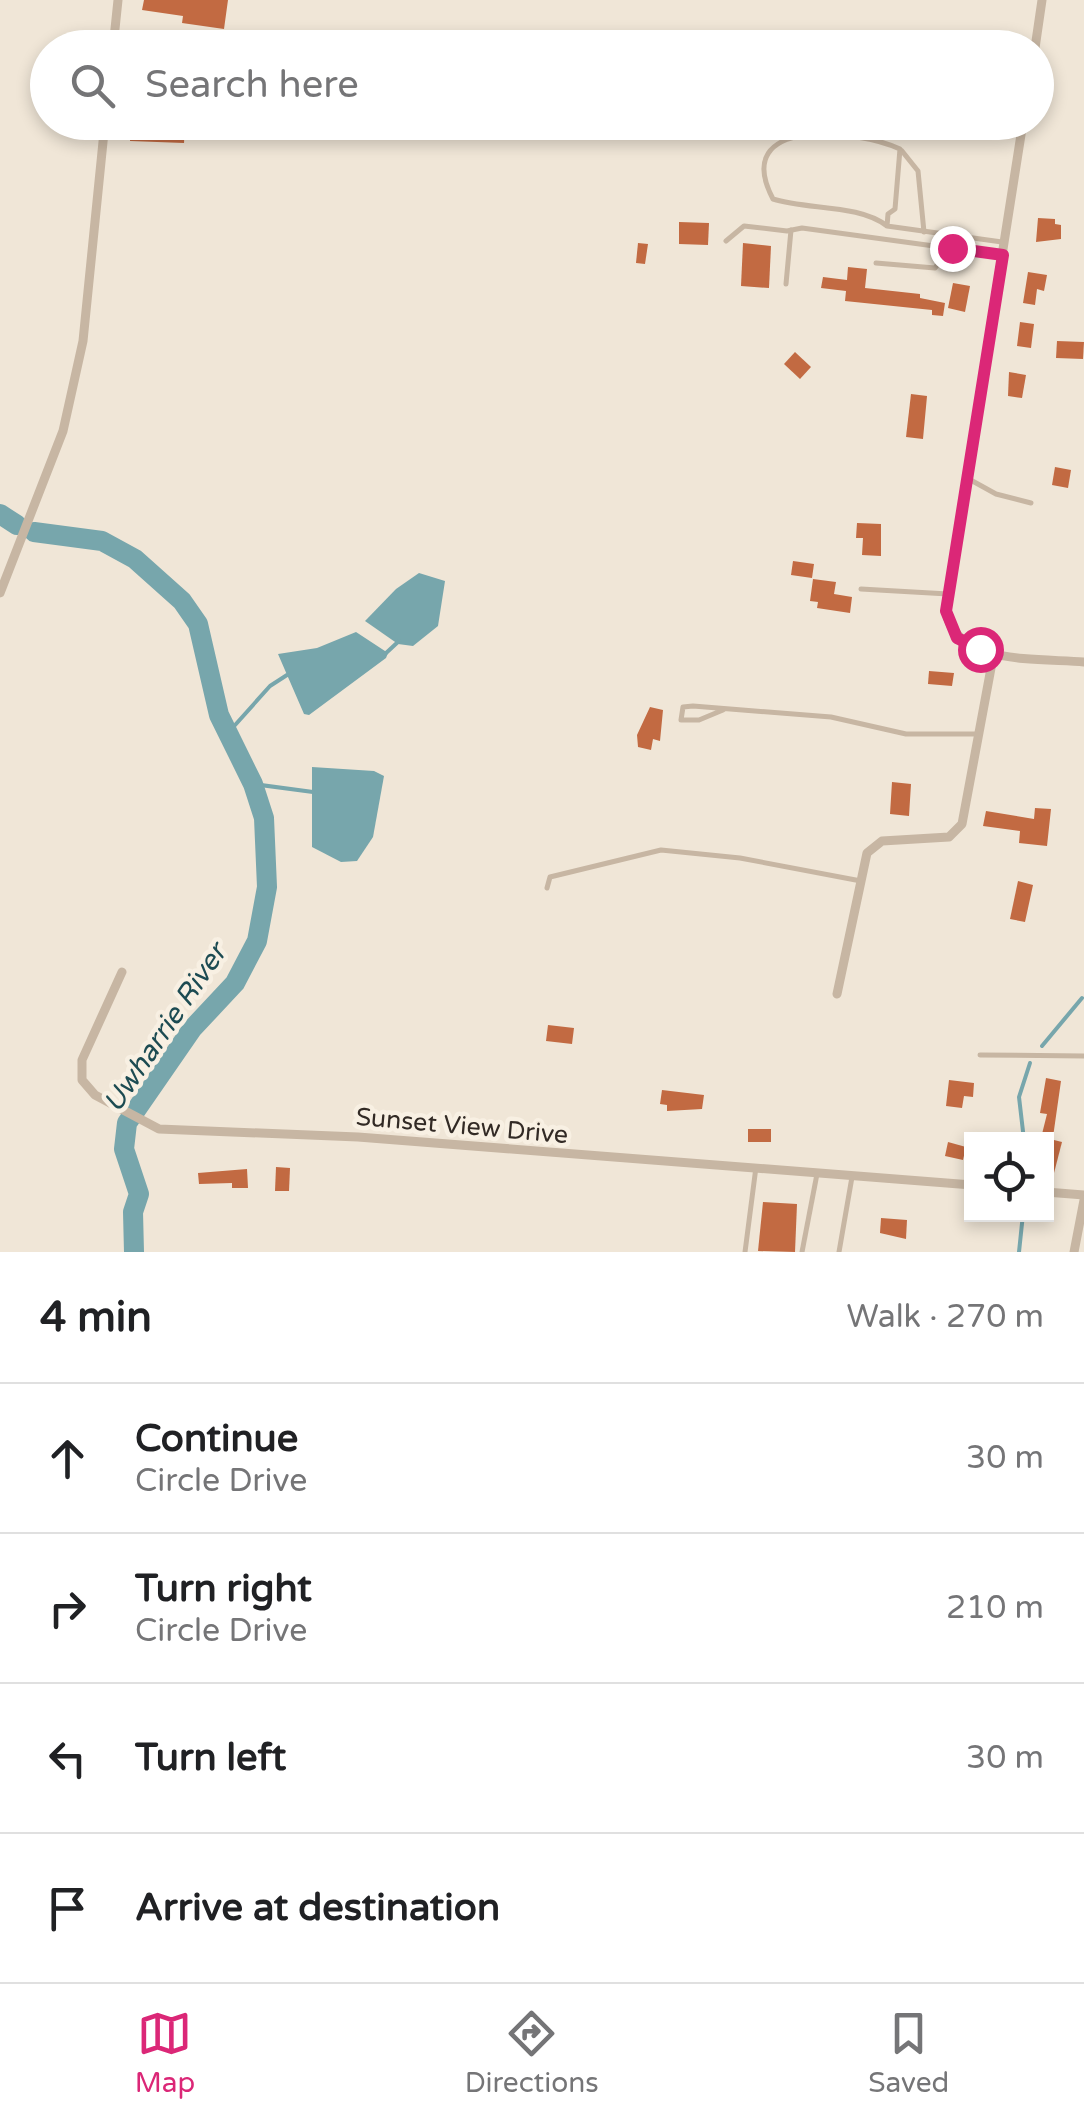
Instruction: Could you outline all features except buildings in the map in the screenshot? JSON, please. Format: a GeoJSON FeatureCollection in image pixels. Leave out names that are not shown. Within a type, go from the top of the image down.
{"type":"FeatureCollection","features":[{"type":"Feature","properties":{"kind":"street"},"geometry":{"type":"LineString","coordinates":[[115,30],[118,0]]}},
{"type":"Feature","properties":{"kind":"street"},"geometry":{"type":"LineString","coordinates":[[1038,30],[1042,0]]}},
{"type":"Feature","properties":{"kind":"street"},"geometry":{"type":"LineString","coordinates":[[0,593],[64,432],[83,341],[103,140]]}},
{"type":"Feature","properties":{"kind":"street"},"geometry":{"type":"LineString","coordinates":[[1021,140],[948,594],[949,626],[957,638],[994,652],[1084,662]]}},
{"type":"Feature","properties":{"kind":"street"},"geometry":{"type":"LineString","coordinates":[[838,994],[867,853],[882,841],[949,837],[962,824],[994,652]]}},
{"type":"Feature","properties":{"kind":"street","name":"Sunset View Drive"},"geometry":{"type":"LineString","coordinates":[[122,972],[80,1070],[87,1089],[140,1121],[179,1130],[307,1134],[964,1183]]}},
{"type":"Feature","properties":{"kind":"street"},"geometry":{"type":"LineString","coordinates":[[1054,1193],[1084,1198],[1074,1252]]}},
{"type":"Feature","properties":{"kind":"lane"},"geometry":{"type":"LineString","coordinates":[[782,140],[774,144],[766,163],[764,183],[773,200],[800,208],[874,216],[887,226],[1005,242]]}},
{"type":"Feature","properties":{"kind":"lane"},"geometry":{"type":"LineString","coordinates":[[880,140],[900,149],[918,171],[924,232]]}},
{"type":"Feature","properties":{"kind":"lane"},"geometry":{"type":"LineString","coordinates":[[887,226],[888,214],[895,209],[900,149]]}},
{"type":"Feature","properties":{"kind":"lane"},"geometry":{"type":"LineString","coordinates":[[726,242],[744,226],[871,235],[1003,255]]}},
{"type":"Feature","properties":{"kind":"lane"},"geometry":{"type":"LineString","coordinates":[[786,284],[791,230]]}},
{"type":"Feature","properties":{"kind":"lane"},"geometry":{"type":"LineString","coordinates":[[876,263],[935,268],[952,248]]}},
{"type":"Feature","properties":{"kind":"lane"},"geometry":{"type":"LineString","coordinates":[[968,478],[996,494],[1031,503]]}},
{"type":"Feature","properties":{"kind":"lane"},"geometry":{"type":"LineString","coordinates":[[861,589],[948,594]]}},
{"type":"Feature","properties":{"kind":"lane"},"geometry":{"type":"LineString","coordinates":[[724,710],[690,721],[681,720],[680,714],[683,707],[831,717],[906,734],[978,734]]}},
{"type":"Feature","properties":{"kind":"lane"},"geometry":{"type":"LineString","coordinates":[[547,888],[550,877],[661,850],[740,858],[862,881]]}},
{"type":"Feature","properties":{"kind":"lane"},"geometry":{"type":"LineString","coordinates":[[980,1055],[1084,1056]]}},
{"type":"Feature","properties":{"kind":"lane"},"geometry":{"type":"LineString","coordinates":[[745,1252],[756,1167]]}},
{"type":"Feature","properties":{"kind":"lane"},"geometry":{"type":"LineString","coordinates":[[802,1252],[818,1171]]}},
{"type":"Feature","properties":{"kind":"lane"},"geometry":{"type":"LineString","coordinates":[[839,1252],[852,1174]]}},
{"type":"Feature","properties":{"kind":"water"},"geometry":{"type":"Polygon","coordinates":[[[419,573],[445,581],[438,626],[413,646],[398,644],[365,621],[396,589],[419,573]]]}},
{"type":"Feature","properties":{"kind":"water"},"geometry":{"type":"Polygon","coordinates":[[[356,632],[388,653],[386,658],[309,715],[304,714],[278,654],[317,648],[356,632]]]}},
{"type":"Feature","properties":{"kind":"water"},"geometry":{"type":"Polygon","coordinates":[[[312,767],[374,771],[384,776],[373,837],[357,861],[341,862],[312,847],[312,767]]]}},
{"type":"Feature","properties":{"kind":"waterway","name":"Uwharrie River"},"geometry":{"type":"LineString","coordinates":[[0,514],[17,525]]}},
{"type":"Feature","properties":{"kind":"waterway","name":"Uwharrie River"},"geometry":{"type":"LineString","coordinates":[[34,532],[102,541],[135,559],[182,601],[198,624],[219,715],[253,784],[264,818],[267,887],[257,941],[235,983],[192,1029],[127,1123],[124,1149],[139,1194],[133,1212],[134,1252]]}},
{"type":"Feature","properties":{"kind":"waterway"},"geometry":{"type":"LineString","coordinates":[[385,654],[399,641]]}},
{"type":"Feature","properties":{"kind":"waterway"},"geometry":{"type":"LineString","coordinates":[[227,734],[270,686],[287,675]]}},
{"type":"Feature","properties":{"kind":"waterway"},"geometry":{"type":"LineString","coordinates":[[253,784],[313,792]]}},
{"type":"Feature","properties":{"kind":"waterway"},"geometry":{"type":"LineString","coordinates":[[1042,1046],[1082,998]]}},
{"type":"Feature","properties":{"kind":"waterway"},"geometry":{"type":"LineString","coordinates":[[1023,1132],[1019,1097],[1030,1063]]}},
{"type":"Feature","properties":{"kind":"waterway"},"geometry":{"type":"LineString","coordinates":[[1019,1252],[1022,1222]]}},
{"type":"Feature","properties":{"kind":"route"},"geometry":{"type":"LineString","coordinates":[[952,248],[1003,255],[946,611],[957,638],[980,649]]}}]}
